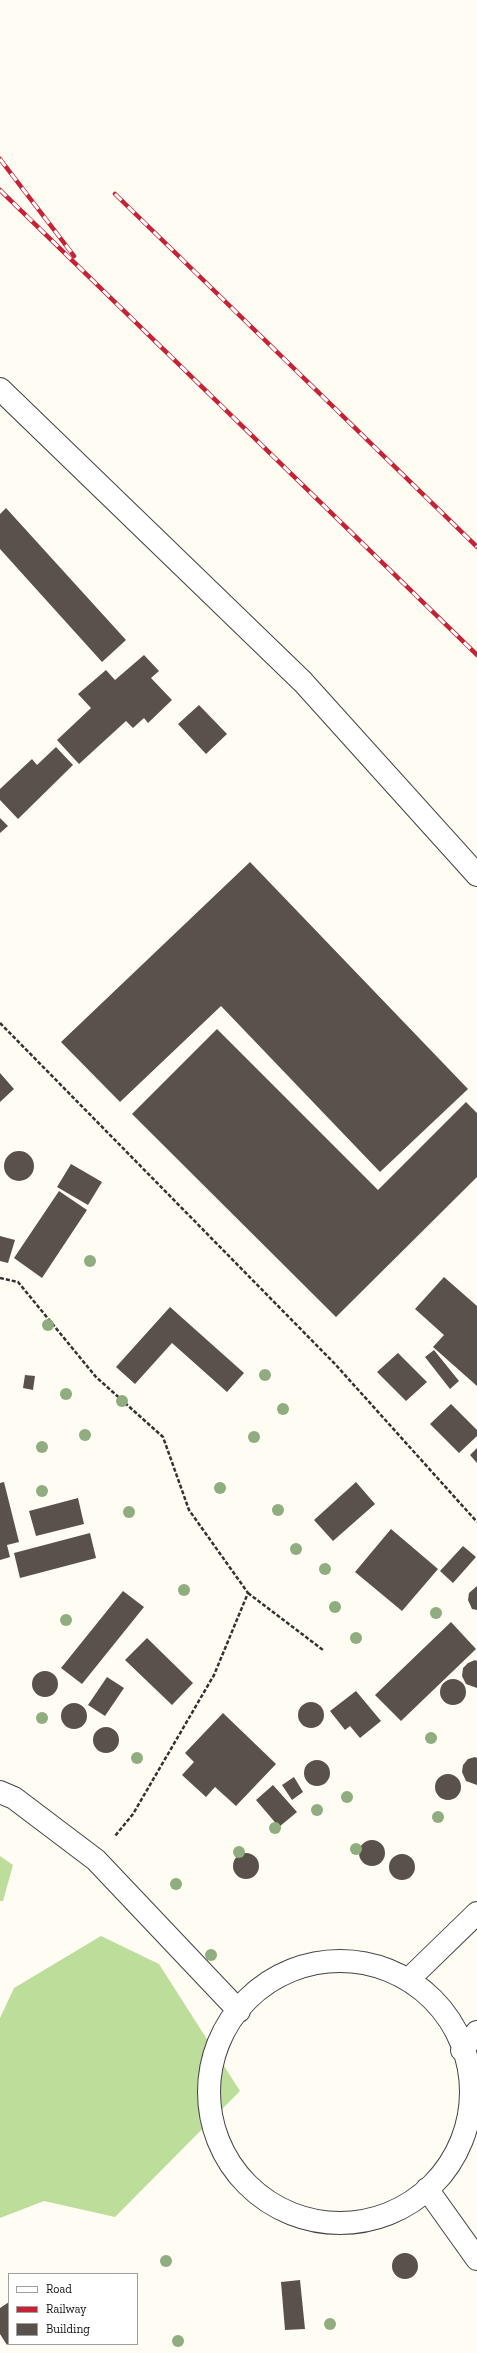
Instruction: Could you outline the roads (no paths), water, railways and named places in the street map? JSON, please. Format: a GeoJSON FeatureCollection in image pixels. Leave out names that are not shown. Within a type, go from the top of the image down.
{"type":"FeatureCollection","features":[{"type":"Feature","properties":{"kind":"street"},"geometry":{"type":"LineString","coordinates":[[0,389],[303,682],[477,875]]}},
{"type":"Feature","properties":{"kind":"street"},"geometry":{"type":"LineString","coordinates":[[0,1792],[14,1798],[96,1860],[239,2011]]}},
{"type":"Feature","properties":{"kind":"street"},"geometry":{"type":"LineString","coordinates":[[408,1980],[477,1913]]}},
{"type":"Feature","properties":{"kind":"street"},"geometry":{"type":"LineString","coordinates":[[332,1959],[400,1973],[408,1980],[452,2018],[474,2084],[460,2152],[414,2204],[348,2225],[280,2211],[228,2166],[206,2100],[220,2033],[266,1981],[332,1959]]}},
{"type":"Feature","properties":{"kind":"street"},"geometry":{"type":"LineString","coordinates":[[462,2050],[477,2032]]}},
{"type":"Feature","properties":{"kind":"street"},"geometry":{"type":"LineString","coordinates":[[427,2189],[477,2259]]}},
{"type":"Feature","properties":{"kind":"railway"},"geometry":{"type":"LineString","coordinates":[[0,159],[74,256]]}},
{"type":"Feature","properties":{"kind":"railway"},"geometry":{"type":"LineString","coordinates":[[0,190],[477,655]]}},
{"type":"Feature","properties":{"kind":"railway"},"geometry":{"type":"LineString","coordinates":[[115,194],[477,547]]}}]}
